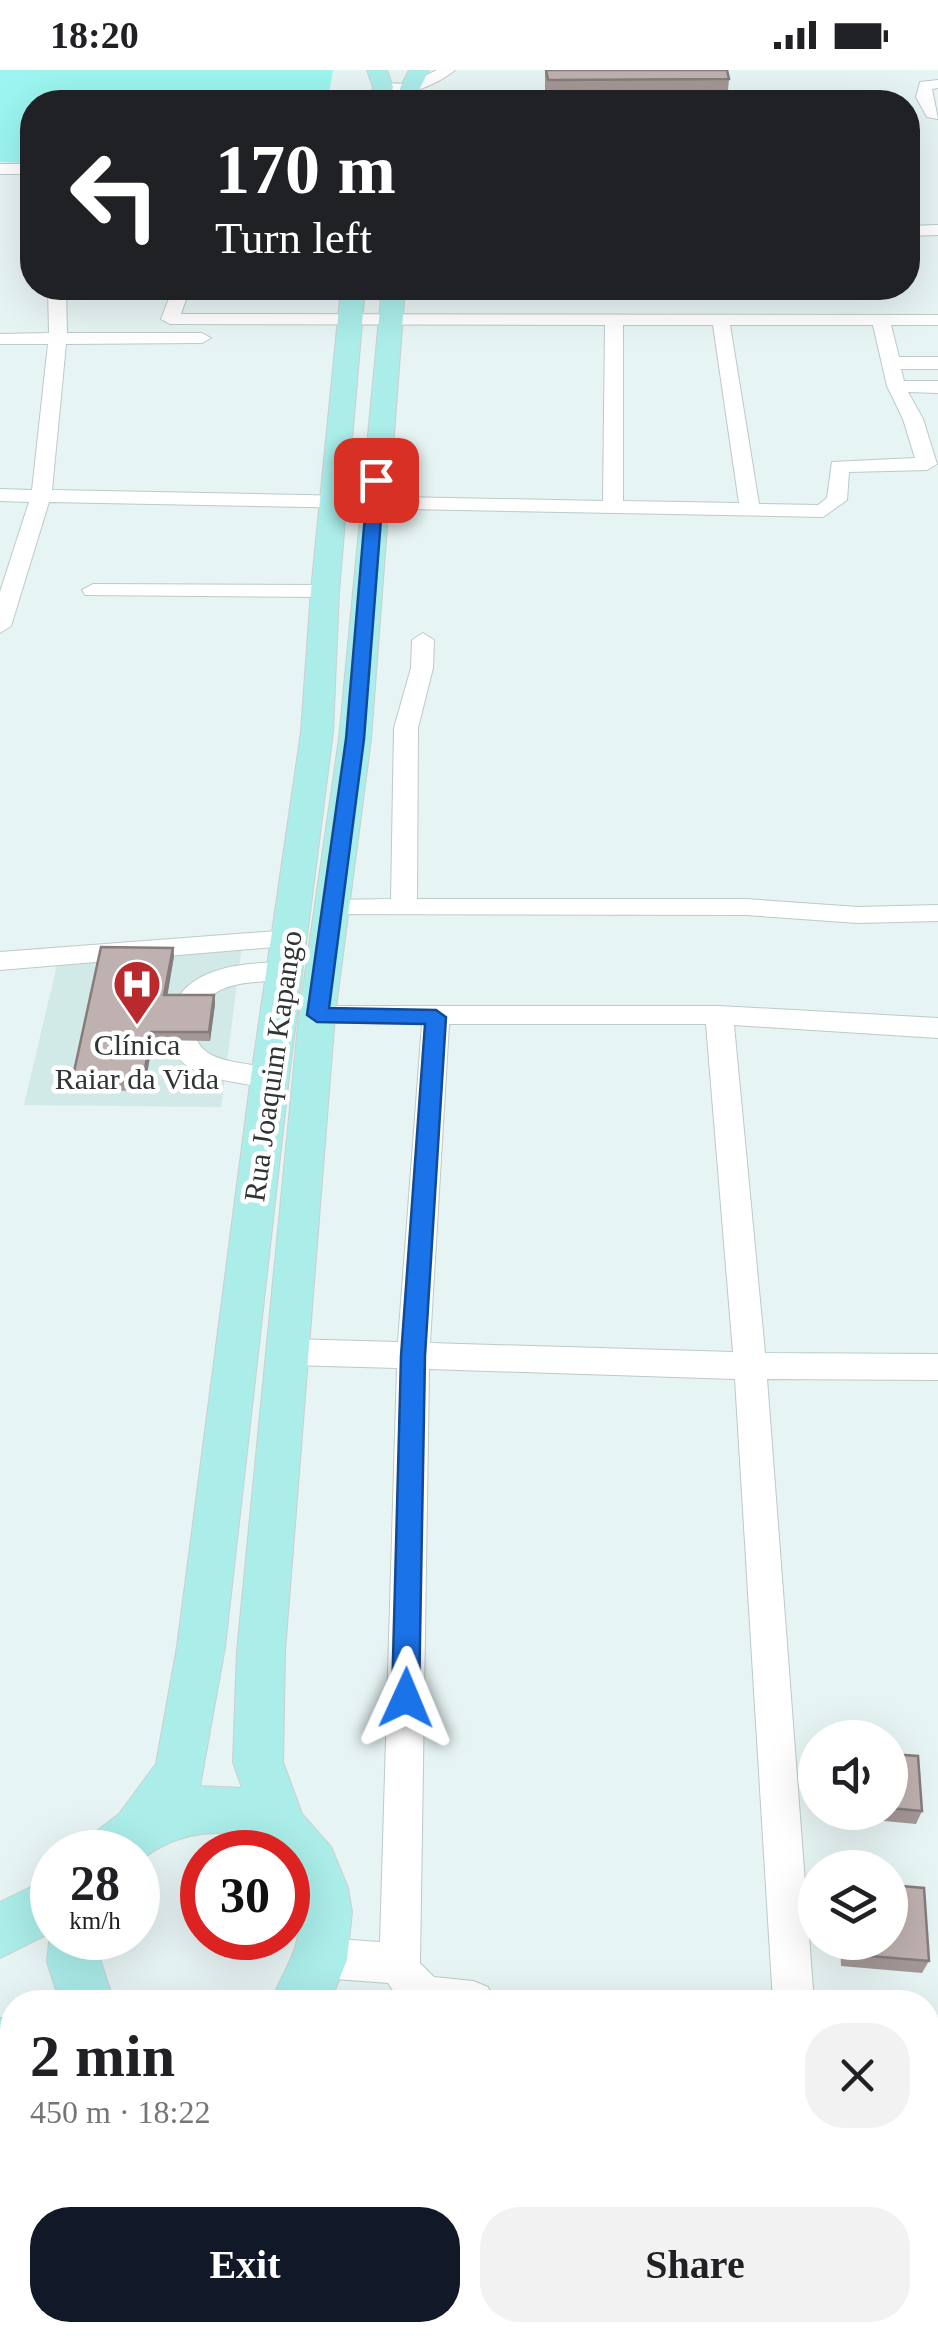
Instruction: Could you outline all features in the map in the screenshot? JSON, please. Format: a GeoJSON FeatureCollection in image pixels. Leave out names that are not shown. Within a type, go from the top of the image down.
{"type":"FeatureCollection","features":[{"type":"Feature","properties":{"kind":"main road","name":"Rua Joaquim Kapango"},"geometry":{"type":"LineString","coordinates":[[282,1830],[258,1762],[261,1651],[317,1015],[355,739],[392,304]]}},
{"type":"Feature","properties":{"kind":"main road","name":"Rua Joaquim Kapango"},"geometry":{"type":"LineString","coordinates":[[134,1830],[180,1774],[201,1647],[270,1077],[318,732],[326,591],[351,316]]}},
{"type":"Feature","properties":{"kind":"main road"},"geometry":{"type":"LineString","coordinates":[[147,1830],[187,1810],[237,1810],[282,1830]]}},
{"type":"Feature","properties":{"kind":"main road"},"geometry":{"type":"LineString","coordinates":[[305,1990],[322,1958],[328,1921],[322,1885],[310,1862]]}},
{"type":"Feature","properties":{"kind":"main road"},"geometry":{"type":"LineString","coordinates":[[0,1932],[30,1916]]}},
{"type":"Feature","properties":{"kind":"main road"},"geometry":{"type":"LineString","coordinates":[[74,1960],[83,1990]]}},
{"type":"Feature","properties":{"kind":"street"},"geometry":{"type":"LineString","coordinates":[[380,87],[413,87],[448,70]]}},
{"type":"Feature","properties":{"kind":"street"},"geometry":{"type":"LineString","coordinates":[[936,119],[922,97],[925,85],[938,84]]}},
{"type":"Feature","properties":{"kind":"street"},"geometry":{"type":"LineString","coordinates":[[0,626],[41,496],[65,324],[60,300]]}},
{"type":"Feature","properties":{"kind":"street"},"geometry":{"type":"LineString","coordinates":[[170,319],[177,300]]}},
{"type":"Feature","properties":{"kind":"street"},"geometry":{"type":"LineString","coordinates":[[0,338],[65,324],[351,316],[392,304],[614,319],[938,320]]}},
{"type":"Feature","properties":{"kind":"street"},"geometry":{"type":"LineString","coordinates":[[133,319],[351,316]]}},
{"type":"Feature","properties":{"kind":"street"},"geometry":{"type":"LineString","coordinates":[[613,506],[614,319]]}},
{"type":"Feature","properties":{"kind":"street"},"geometry":{"type":"LineString","coordinates":[[0,495],[812,512],[832,507],[839,494],[839,466],[933,464],[896,386],[881,321]]}},
{"type":"Feature","properties":{"kind":"street"},"geometry":{"type":"LineString","coordinates":[[721,322],[750,510]]}},
{"type":"Feature","properties":{"kind":"street"},"geometry":{"type":"LineString","coordinates":[[892,364],[938,363]]}},
{"type":"Feature","properties":{"kind":"street"},"geometry":{"type":"LineString","coordinates":[[896,386],[938,387]]}},
{"type":"Feature","properties":{"kind":"street"},"geometry":{"type":"LineString","coordinates":[[93,590],[326,591]]}},
{"type":"Feature","properties":{"kind":"street"},"geometry":{"type":"LineString","coordinates":[[404,908],[406,728],[422,668],[423,640]]}},
{"type":"Feature","properties":{"kind":"street"},"geometry":{"type":"LineString","coordinates":[[331,908],[746,907],[858,915],[938,913]]}},
{"type":"Feature","properties":{"kind":"street"},"geometry":{"type":"LineString","coordinates":[[0,961],[287,955]]}},
{"type":"Feature","properties":{"kind":"street"},"geometry":{"type":"LineString","coordinates":[[270,1077],[230,1072],[190,1056],[181,1042],[181,1022],[193,996],[210,983],[250,972],[287,955]]}},
{"type":"Feature","properties":{"kind":"street"},"geometry":{"type":"LineString","coordinates":[[317,1015],[719,1015],[938,1028]]}},
{"type":"Feature","properties":{"kind":"street"},"geometry":{"type":"LineString","coordinates":[[719,1015],[750,1366],[793,1990]]}},
{"type":"Feature","properties":{"kind":"street"},"geometry":{"type":"LineString","coordinates":[[414,1990],[406,1982],[400,1964],[413,1356],[436,1017]]}},
{"type":"Feature","properties":{"kind":"street"},"geometry":{"type":"LineString","coordinates":[[290,1352],[750,1366],[938,1366]]}},
{"type":"Feature","properties":{"kind":"street"},"geometry":{"type":"LineString","coordinates":[[322,1958],[400,1964]]}},
{"type":"Feature","properties":{"kind":"shaded area"},"geometry":{"type":"Polygon","coordinates":[[[0,70],[333,70],[330,90],[20,90],[20,163],[0,162],[0,70]]]}},
{"type":"Feature","properties":{"kind":"shaded area","name":"Clínica Raiar da Vida"},"geometry":{"type":"Polygon","coordinates":[[[242,945],[221,1107],[24,1105],[61,948],[242,945]]]}},
{"type":"Feature","properties":{"kind":"building"},"geometry":{"type":"Polygon","coordinates":[[[546,70],[727,70],[729,79],[548,80],[546,70]]]}},
{"type":"Feature","properties":{"kind":"building"},"geometry":{"type":"Polygon","coordinates":[[[101,947],[173,948],[164,995],[214,995],[209,1032],[151,1032],[143,1082],[72,1081],[101,947]]]}},
{"type":"Feature","properties":{"kind":"building"},"geometry":{"type":"Polygon","coordinates":[[[908,1755],[918,1756],[922,1811],[908,1810],[908,1755]]]}},
{"type":"Feature","properties":{"kind":"building"},"geometry":{"type":"Polygon","coordinates":[[[908,1887],[924,1888],[929,1961],[908,1959],[908,1887]]]}},
{"type":"Feature","properties":{"kind":"place","name":"Clínica Raiar da Vida"},"geometry":{"type":"Point","coordinates":[137,1026]}},
{"type":"Feature","properties":{"kind":"route"},"geometry":{"type":"LineString","coordinates":[[376,480],[355,739],[317,1015],[436,1017],[413,1356],[406,1698]]}}]}
